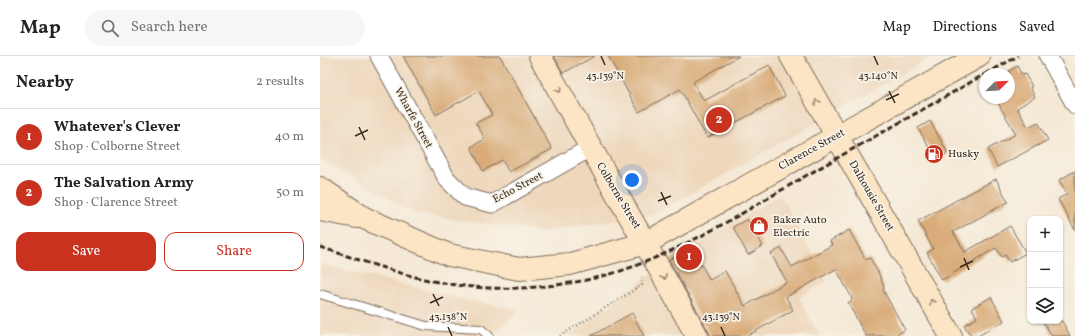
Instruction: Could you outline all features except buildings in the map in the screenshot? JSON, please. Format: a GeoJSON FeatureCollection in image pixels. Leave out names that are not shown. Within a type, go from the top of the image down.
{"type":"FeatureCollection","features":[{"type":"Feature","properties":{"kind":"main road","name":"Colborne Street"},"geometry":{"type":"LineString","coordinates":[[540,56],[590,148],[646,242],[697,336]]}},
{"type":"Feature","properties":{"kind":"main road","name":"Dalhousie Street"},"geometry":{"type":"LineString","coordinates":[[791,56],[951,336]]}},
{"type":"Feature","properties":{"kind":"main road","name":"Clarence Street"},"geometry":{"type":"LineString","coordinates":[[364,218],[449,255],[519,269],[570,264],[646,242],[979,56]]}},
{"type":"Feature","properties":{"kind":"main road"},"geometry":{"type":"LineString","coordinates":[[320,188],[364,218]]}},
{"type":"Feature","properties":{"kind":"main road"},"geometry":{"type":"LineString","coordinates":[[320,210],[364,218]]}},
{"type":"Feature","properties":{"kind":"street","name":"Wharfe Street"},"geometry":{"type":"LineString","coordinates":[[379,56],[447,179]]}},
{"type":"Feature","properties":{"kind":"street"},"geometry":{"type":"LineString","coordinates":[[1048,56],[1075,105]]}},
{"type":"Feature","properties":{"kind":"street","name":"Echo Street"},"geometry":{"type":"LineString","coordinates":[[447,179],[465,197],[492,204],[590,148]]}},
{"type":"Feature","properties":{"kind":"lane"},"geometry":{"type":"LineString","coordinates":[[320,294],[338,298],[426,326],[481,329],[489,336]]}},
{"type":"Feature","properties":{"kind":"path"},"geometry":{"type":"LineString","coordinates":[[560,336],[642,285],[643,270]]}},
{"type":"Feature","properties":{"kind":"shaded area"},"geometry":{"type":"Polygon","coordinates":[[[320,56],[933,56],[655,214],[543,232],[417,214],[320,159],[320,56]]]}},
{"type":"Feature","properties":{"kind":"shaded area"},"geometry":{"type":"Polygon","coordinates":[[[780,195],[827,281],[799,298],[820,336],[569,336],[669,261],[780,195]]]}},
{"type":"Feature","properties":{"kind":"shaded area"},"geometry":{"type":"Polygon","coordinates":[[[320,264],[466,300],[521,310],[490,336],[320,336],[320,264]]]}},
{"type":"Feature","properties":{"kind":"railway"},"geometry":{"type":"LineString","coordinates":[[997,68],[1018,56]]}},
{"type":"Feature","properties":{"kind":"railway"},"geometry":{"type":"LineString","coordinates":[[320,247],[402,274],[465,286],[488,288],[528,288],[588,280],[608,275],[645,262],[705,234],[979,77]]}},
{"type":"Feature","properties":{"kind":"place","name":"The Salvation Army"},"geometry":{"type":"Point","coordinates":[719,120]}},
{"type":"Feature","properties":{"kind":"place","name":"Husky"},"geometry":{"type":"Point","coordinates":[934,154]}},
{"type":"Feature","properties":{"kind":"place","name":"Baker Auto Electric"},"geometry":{"type":"Point","coordinates":[759,226]}},
{"type":"Feature","properties":{"kind":"place","name":"Whatever's Clever"},"geometry":{"type":"Point","coordinates":[689,257]}}]}
